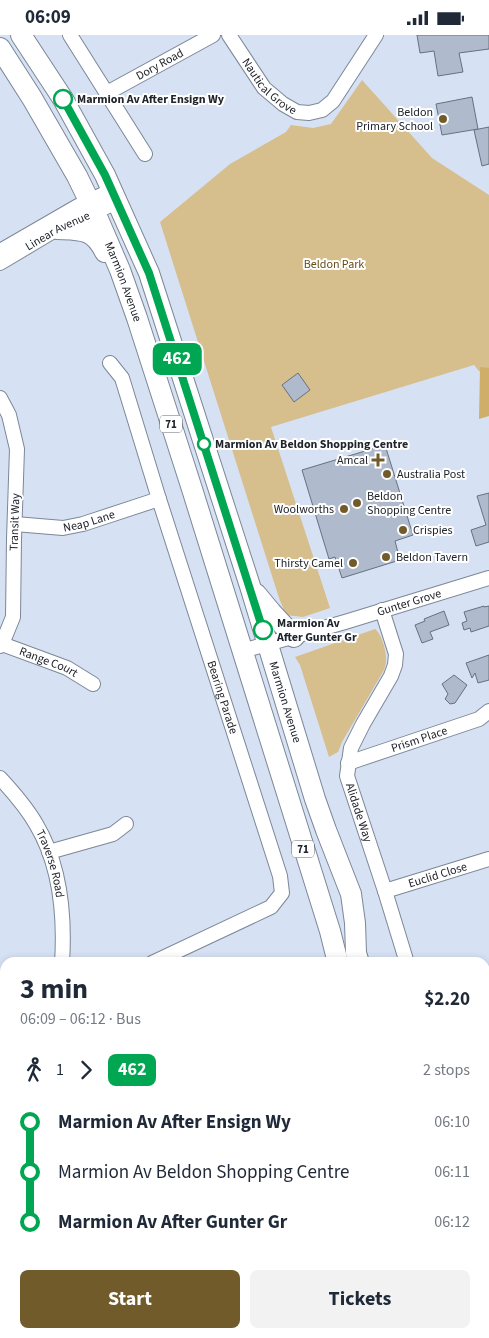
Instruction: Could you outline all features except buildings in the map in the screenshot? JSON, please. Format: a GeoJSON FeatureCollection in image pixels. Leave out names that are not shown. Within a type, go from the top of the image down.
{"type":"FeatureCollection","features":[{"type":"Feature","properties":{"kind":"highway","name":"Marmion Avenue"},"geometry":{"type":"LineString","coordinates":[[21,35],[63,99],[105,175],[149,273],[250,586],[315,799],[351,894],[357,957]]}},
{"type":"Feature","properties":{"kind":"highway","name":"Marmion Avenue"},"geometry":{"type":"LineString","coordinates":[[0,48],[55,136],[92,206],[120,270],[192,489],[336,957]]}},
{"type":"Feature","properties":{"kind":"highway"},"geometry":{"type":"LineString","coordinates":[[57,229],[85,231],[97,239],[104,249],[130,313],[137,318]]}},
{"type":"Feature","properties":{"kind":"highway"},"geometry":{"type":"LineString","coordinates":[[250,586],[294,637]]}},
{"type":"Feature","properties":{"kind":"street"},"geometry":{"type":"LineString","coordinates":[[70,35],[145,154]]}},
{"type":"Feature","properties":{"kind":"street","name":"Dory Road"},"geometry":{"type":"LineString","coordinates":[[107,93],[213,35]]}},
{"type":"Feature","properties":{"kind":"street","name":"Nautical Grove"},"geometry":{"type":"LineString","coordinates":[[229,35],[264,88],[296,112],[309,113],[322,110],[333,101],[376,35]]}},
{"type":"Feature","properties":{"kind":"street","name":"Linear Avenue"},"geometry":{"type":"LineString","coordinates":[[0,263],[92,206],[114,196]]}},
{"type":"Feature","properties":{"kind":"street","name":"Linear Avenue"},"geometry":{"type":"LineString","coordinates":[[0,251],[78,205],[92,206]]}},
{"type":"Feature","properties":{"kind":"street","name":"Bearing Parade"},"geometry":{"type":"LineString","coordinates":[[110,363],[122,378],[280,876],[282,893],[271,907],[165,957]]}},
{"type":"Feature","properties":{"kind":"street","name":"Transit Way"},"geometry":{"type":"LineString","coordinates":[[0,398],[9,415],[17,449],[13,617],[1,645]]}},
{"type":"Feature","properties":{"kind":"street","name":"Neap Lane"},"geometry":{"type":"LineString","coordinates":[[15,524],[63,528],[84,524],[159,499]]}},
{"type":"Feature","properties":{"kind":"street","name":"Gunter Grove"},"geometry":{"type":"LineString","coordinates":[[242,651],[489,578]]}},
{"type":"Feature","properties":{"kind":"street","name":"Alidade Way"},"geometry":{"type":"LineString","coordinates":[[382,610],[396,654],[395,665],[391,676],[351,748],[347,776],[405,957]]}},
{"type":"Feature","properties":{"kind":"street","name":"Range Court"},"geometry":{"type":"LineString","coordinates":[[1,645],[67,668],[93,684]]}},
{"type":"Feature","properties":{"kind":"street","name":"Prism Place"},"geometry":{"type":"LineString","coordinates":[[348,763],[479,719],[489,711]]}},
{"type":"Feature","properties":{"kind":"street","name":"Traverse Road"},"geometry":{"type":"LineString","coordinates":[[0,778],[17,797],[36,824],[49,852],[60,894],[62,957]]}},
{"type":"Feature","properties":{"kind":"street"},"geometry":{"type":"LineString","coordinates":[[49,852],[113,834],[126,824]]}},
{"type":"Feature","properties":{"kind":"street","name":"Euclid Close"},"geometry":{"type":"LineString","coordinates":[[385,891],[489,859]]}},
{"type":"Feature","properties":{"kind":"green space","name":"Beldon Park"},"geometry":{"type":"Polygon","coordinates":[[[362,80],[432,158],[489,195],[489,372],[479,371],[474,365],[271,427],[330,608],[303,617],[286,615],[160,222],[230,164],[286,132],[291,125],[313,128],[331,124],[362,80]]]}},
{"type":"Feature","properties":{"kind":"green space"},"geometry":{"type":"Polygon","coordinates":[[[375,629],[382,639],[385,649],[386,661],[384,670],[338,752],[329,757],[300,665],[295,657],[375,629]]]}},
{"type":"Feature","properties":{"kind":"shaded area"},"geometry":{"type":"Polygon","coordinates":[[[480,367],[489,368],[489,416],[479,419],[480,367]]]}},
{"type":"Feature","properties":{"kind":"bus line","name":"462"},"geometry":{"type":"LineString","coordinates":[[63,99],[105,175],[149,273],[263,630]]}},
{"type":"Feature","properties":{"kind":"place","name":"Marmion Av After Ensign Wy"},"geometry":{"type":"Point","coordinates":[63,99]}},
{"type":"Feature","properties":{"kind":"place","name":"Beldon Primary School"},"geometry":{"type":"Point","coordinates":[443,119]}},
{"type":"Feature","properties":{"kind":"place","name":"Marmion Av Beldon Shopping Centre"},"geometry":{"type":"Point","coordinates":[204,444]}},
{"type":"Feature","properties":{"kind":"place","name":"Amcal"},"geometry":{"type":"Point","coordinates":[378,460]}},
{"type":"Feature","properties":{"kind":"place","name":"Australia Post"},"geometry":{"type":"Point","coordinates":[387,474]}},
{"type":"Feature","properties":{"kind":"place","name":"Beldon Shopping Centre"},"geometry":{"type":"Point","coordinates":[357,503]}},
{"type":"Feature","properties":{"kind":"place","name":"Woolworths"},"geometry":{"type":"Point","coordinates":[344,509]}},
{"type":"Feature","properties":{"kind":"place","name":"Crispies"},"geometry":{"type":"Point","coordinates":[403,530]}},
{"type":"Feature","properties":{"kind":"place","name":"Beldon Tavern"},"geometry":{"type":"Point","coordinates":[386,557]}},
{"type":"Feature","properties":{"kind":"place","name":"Thirsty Camel"},"geometry":{"type":"Point","coordinates":[353,563]}},
{"type":"Feature","properties":{"kind":"place","name":"Marmion Av After Gunter Gr"},"geometry":{"type":"Point","coordinates":[263,630]}}]}
